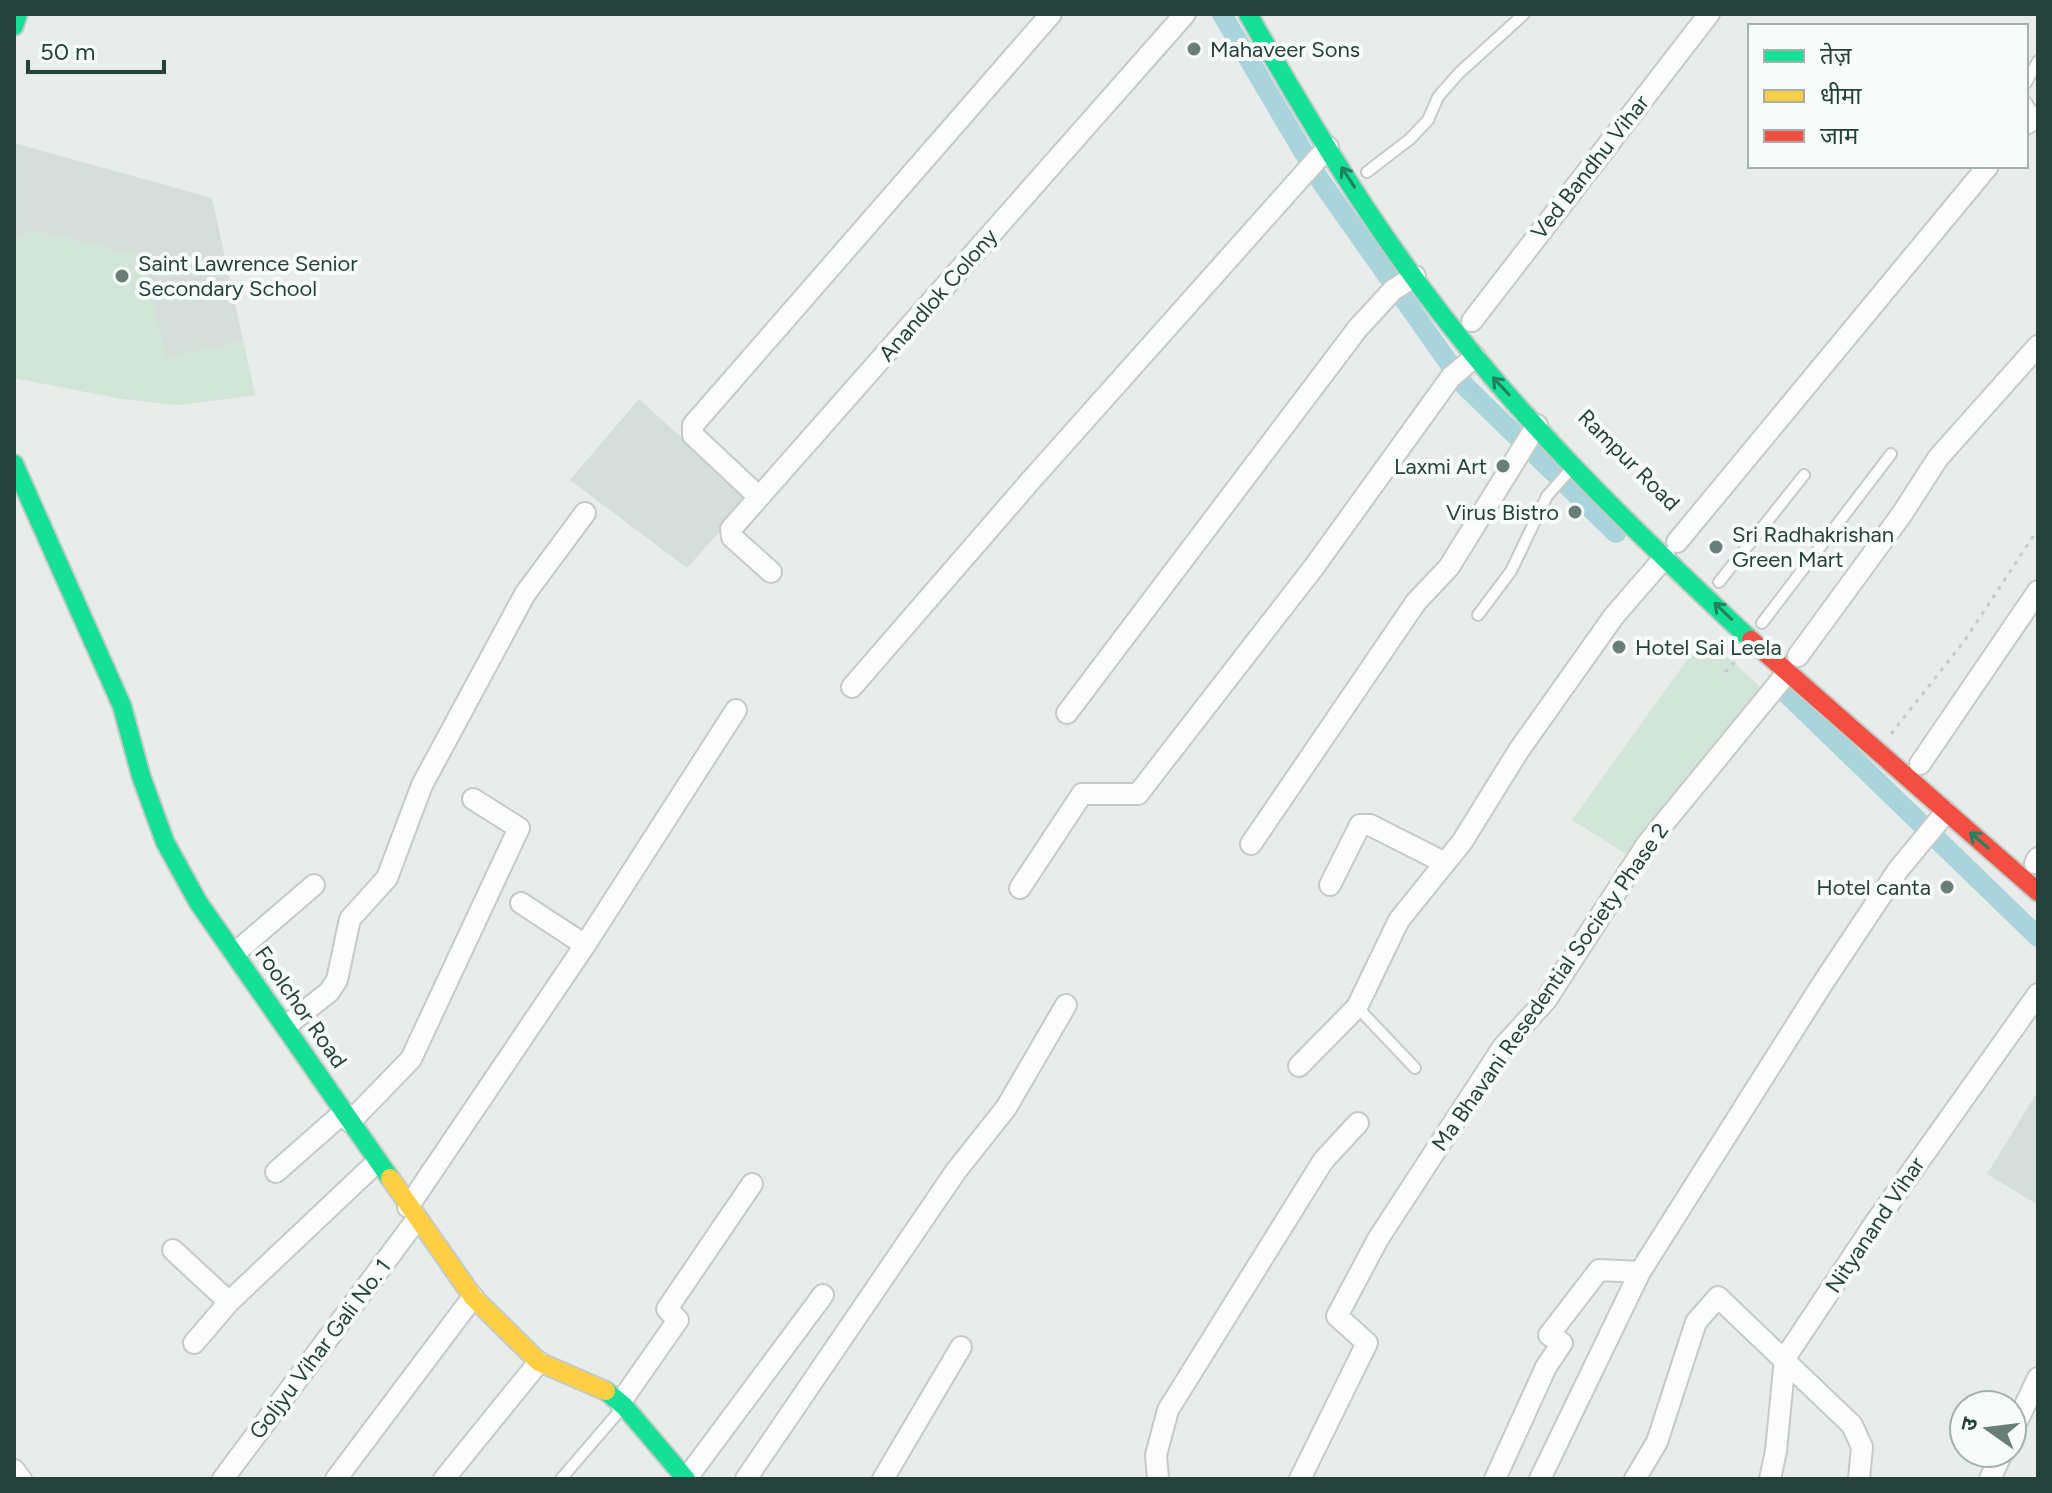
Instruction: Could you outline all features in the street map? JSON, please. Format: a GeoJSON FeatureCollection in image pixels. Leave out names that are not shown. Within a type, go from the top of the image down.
{"type":"FeatureCollection","features":[{"type":"Feature","properties":{"kind":"main road"},"geometry":{"type":"LineString","coordinates":[[14,26],[18,14]]}},
{"type":"Feature","properties":{"kind":"main road"},"geometry":{"type":"LineString","coordinates":[[1248,14],[1328,147],[1403,284],[1462,368],[1564,476],[1667,554],[1792,664],[1920,764],[1939,817]]}},
{"type":"Feature","properties":{"kind":"main road"},"geometry":{"type":"LineString","coordinates":[[1353,151],[1370,178]]}},
{"type":"Feature","properties":{"kind":"main road","name":"Rampur Road"},"geometry":{"type":"LineString","coordinates":[[1541,402],[1560,424]]}},
{"type":"Feature","properties":{"kind":"main road","name":"Foolchor Road"},"geometry":{"type":"LineString","coordinates":[[14,464],[122,706],[141,776],[165,842],[198,902],[287,1025],[377,1162],[473,1297],[539,1362],[601,1387],[622,1404],[686,1479]]}},
{"type":"Feature","properties":{"kind":"main road"},"geometry":{"type":"LineString","coordinates":[[1757,618],[1792,664],[1939,817],[2038,892]]}},
{"type":"Feature","properties":{"kind":"street"},"geometry":{"type":"LineString","coordinates":[[759,497],[693,435],[693,425],[1051,14]]}},
{"type":"Feature","properties":{"kind":"street","name":"Anandlok Colony"},"geometry":{"type":"LineString","coordinates":[[771,572],[729,533],[1185,14]]}},
{"type":"Feature","properties":{"kind":"street","name":"Ved Bandhu Vihar"},"geometry":{"type":"LineString","coordinates":[[1472,321],[1709,14]]}},
{"type":"Feature","properties":{"kind":"street"},"geometry":{"type":"LineString","coordinates":[[852,687],[1156,338],[1328,147]]}},
{"type":"Feature","properties":{"kind":"street"},"geometry":{"type":"LineString","coordinates":[[1299,1066],[1357,1007],[1399,920],[1462,842],[1519,750],[1614,616],[1986,168]]}},
{"type":"Feature","properties":{"kind":"street"},"geometry":{"type":"LineString","coordinates":[[1067,713],[1358,328],[1403,284]]}},
{"type":"Feature","properties":{"kind":"street"},"geometry":{"type":"LineString","coordinates":[[1792,664],[1902,514],[1938,458],[2038,346]]}},
{"type":"Feature","properties":{"kind":"street"},"geometry":{"type":"LineString","coordinates":[[1020,888],[1082,794],[1138,794],[1314,567],[1462,368]]}},
{"type":"Feature","properties":{"kind":"street"},"geometry":{"type":"LineString","coordinates":[[1251,844],[1416,602],[1449,567],[1529,438]]}},
{"type":"Feature","properties":{"kind":"street"},"geometry":{"type":"LineString","coordinates":[[287,1025],[329,992],[337,980],[350,919],[387,878],[422,785],[525,594],[585,513]]}},
{"type":"Feature","properties":{"kind":"street"},"geometry":{"type":"LineString","coordinates":[[1920,764],[2038,591]]}},
{"type":"Feature","properties":{"kind":"street","name":"Ma Bhavani Resedential Society Phase 2"},"geometry":{"type":"LineString","coordinates":[[1300,1479],[1367,1343],[1337,1316],[1378,1239],[1476,1084],[1503,1047],[1546,1000],[1647,844],[1792,664]]}},
{"type":"Feature","properties":{"kind":"street","name":"Goljyu Vihar Gali No. 1"},"geometry":{"type":"LineString","coordinates":[[223,1479],[412,1213],[736,710]]}},
{"type":"Feature","properties":{"kind":"street"},"geometry":{"type":"LineString","coordinates":[[276,1172],[347,1117],[411,1059],[519,828],[473,799]]}},
{"type":"Feature","properties":{"kind":"street"},"geometry":{"type":"LineString","coordinates":[[1540,1479],[1640,1272],[1821,986],[1939,817]]}},
{"type":"Feature","properties":{"kind":"street"},"geometry":{"type":"LineString","coordinates":[[1330,885],[1360,825],[1370,825],[1445,863]]}},
{"type":"Feature","properties":{"kind":"street"},"geometry":{"type":"LineString","coordinates":[[235,953],[314,885]]}},
{"type":"Feature","properties":{"kind":"street"},"geometry":{"type":"LineString","coordinates":[[521,903],[585,945]]}},
{"type":"Feature","properties":{"kind":"street","name":"Nityanand Vihar"},"geometry":{"type":"LineString","coordinates":[[1770,1479],[1776,1451],[1785,1358],[1875,1223],[2038,994]]}},
{"type":"Feature","properties":{"kind":"street"},"geometry":{"type":"LineString","coordinates":[[746,1479],[956,1171],[1006,1108],[1066,1005]]}},
{"type":"Feature","properties":{"kind":"street"},"geometry":{"type":"LineString","coordinates":[[1158,1479],[1156,1455],[1168,1410],[1323,1161],[1358,1123]]}},
{"type":"Feature","properties":{"kind":"street"},"geometry":{"type":"LineString","coordinates":[[194,1343],[229,1302],[377,1162]]}},
{"type":"Feature","properties":{"kind":"street"},"geometry":{"type":"LineString","coordinates":[[622,1404],[678,1320],[667,1309],[752,1184]]}},
{"type":"Feature","properties":{"kind":"street"},"geometry":{"type":"LineString","coordinates":[[173,1250],[229,1302]]}},
{"type":"Feature","properties":{"kind":"street"},"geometry":{"type":"LineString","coordinates":[[1495,1479],[1546,1367],[1562,1343],[1549,1335],[1599,1270],[1640,1272]]}},
{"type":"Feature","properties":{"kind":"street"},"geometry":{"type":"LineString","coordinates":[[686,1479],[823,1295]]}},
{"type":"Feature","properties":{"kind":"street"},"geometry":{"type":"LineString","coordinates":[[336,1479],[473,1297]]}},
{"type":"Feature","properties":{"kind":"street"},"geometry":{"type":"LineString","coordinates":[[1635,1479],[1657,1442],[1696,1322],[1718,1297],[1852,1425],[1862,1447],[1859,1479]]}},
{"type":"Feature","properties":{"kind":"street"},"geometry":{"type":"LineString","coordinates":[[883,1479],[961,1347]]}},
{"type":"Feature","properties":{"kind":"street"},"geometry":{"type":"LineString","coordinates":[[444,1479],[539,1362]]}},
{"type":"Feature","properties":{"kind":"street"},"geometry":{"type":"LineString","coordinates":[[2028,1399],[2038,1378]]}},
{"type":"Feature","properties":{"kind":"street"},"geometry":{"type":"LineString","coordinates":[[14,1470],[21,1479]]}},
{"type":"Feature","properties":{"kind":"lane"},"geometry":{"type":"LineString","coordinates":[[1370,178],[1428,120],[1438,97],[1459,73],[1524,14]]}},
{"type":"Feature","properties":{"kind":"lane"},"geometry":{"type":"LineString","coordinates":[[2028,79],[2038,61]]}},
{"type":"Feature","properties":{"kind":"lane"},"geometry":{"type":"LineString","coordinates":[[1757,618],[1891,454]]}},
{"type":"Feature","properties":{"kind":"lane"},"geometry":{"type":"LineString","coordinates":[[1719,582],[1804,475]]}},
{"type":"Feature","properties":{"kind":"lane"},"geometry":{"type":"LineString","coordinates":[[1478,615],[1511,571],[1564,476]]}},
{"type":"Feature","properties":{"kind":"lane"},"geometry":{"type":"LineString","coordinates":[[1357,1007],[1415,1068]]}},
{"type":"Feature","properties":{"kind":"lane"},"geometry":{"type":"LineString","coordinates":[[561,1479],[622,1404]]}},
{"type":"Feature","properties":{"kind":"path"},"geometry":{"type":"LineString","coordinates":[[1888,737],[1965,640],[2038,529]]}},
{"type":"Feature","properties":{"kind":"shaded area","name":"Saint Lawrence Senior Secondary School"},"geometry":{"type":"Polygon","coordinates":[[[14,143],[212,198],[255,395],[178,405],[123,399],[14,378],[14,143]]]}},
{"type":"Feature","properties":{"kind":"shaded area"},"geometry":{"type":"Polygon","coordinates":[[[639,399],[749,499],[687,568],[570,480],[639,399]]]}},
{"type":"Feature","properties":{"kind":"shaded area"},"geometry":{"type":"Polygon","coordinates":[[[2038,1094],[2038,1205],[1987,1174],[2038,1094]]]}},
{"type":"Feature","properties":{"kind":"green space"},"geometry":{"type":"Polygon","coordinates":[[[34,230],[143,256],[166,357],[243,341],[255,395],[178,405],[123,399],[14,378],[14,240],[34,230]]]}},
{"type":"Feature","properties":{"kind":"green space"},"geometry":{"type":"Polygon","coordinates":[[[1705,635],[1763,690],[1629,856],[1572,820],[1705,635]]]}},
{"type":"Feature","properties":{"kind":"waterway"},"geometry":{"type":"LineString","coordinates":[[1222,14],[1320,180],[1465,386],[1616,533]]}},
{"type":"Feature","properties":{"kind":"waterway"},"geometry":{"type":"LineString","coordinates":[[1786,693],[2038,937]]}},
{"type":"Feature","properties":{"kind":"traffic: fast"},"geometry":{"type":"LineString","coordinates":[[14,26],[18,14]]}},
{"type":"Feature","properties":{"kind":"traffic: fast"},"geometry":{"type":"LineString","coordinates":[[1248,14],[1344,176],[1453,329],[1559,451],[1751,640]]}},
{"type":"Feature","properties":{"kind":"traffic: fast"},"geometry":{"type":"LineString","coordinates":[[14,464],[122,706],[141,776],[165,842],[198,902],[390,1178]]}},
{"type":"Feature","properties":{"kind":"traffic: fast"},"geometry":{"type":"LineString","coordinates":[[606,1391],[624,1406],[686,1479]]}},
{"type":"Feature","properties":{"kind":"traffic: slow"},"geometry":{"type":"LineString","coordinates":[[390,1178],[473,1297],[539,1362],[606,1391]]}},
{"type":"Feature","properties":{"kind":"traffic: jam"},"geometry":{"type":"LineString","coordinates":[[1751,640],[2038,892]]}},
{"type":"Feature","properties":{"kind":"place","name":"Mahaveer Sons"},"geometry":{"type":"Point","coordinates":[1194,49]}},
{"type":"Feature","properties":{"kind":"place","name":"Saint Lawrence Senior Secondary School"},"geometry":{"type":"Point","coordinates":[122,276]}},
{"type":"Feature","properties":{"kind":"place","name":"Laxmi Art"},"geometry":{"type":"Point","coordinates":[1503,466]}},
{"type":"Feature","properties":{"kind":"place","name":"Virus Bistro"},"geometry":{"type":"Point","coordinates":[1575,512]}},
{"type":"Feature","properties":{"kind":"place","name":"Sri Radhakrishan Green Mart"},"geometry":{"type":"Point","coordinates":[1716,547]}},
{"type":"Feature","properties":{"kind":"place","name":"Hotel Sai Leela"},"geometry":{"type":"Point","coordinates":[1619,647]}},
{"type":"Feature","properties":{"kind":"place","name":"Hotel canta"},"geometry":{"type":"Point","coordinates":[1947,887]}}]}
